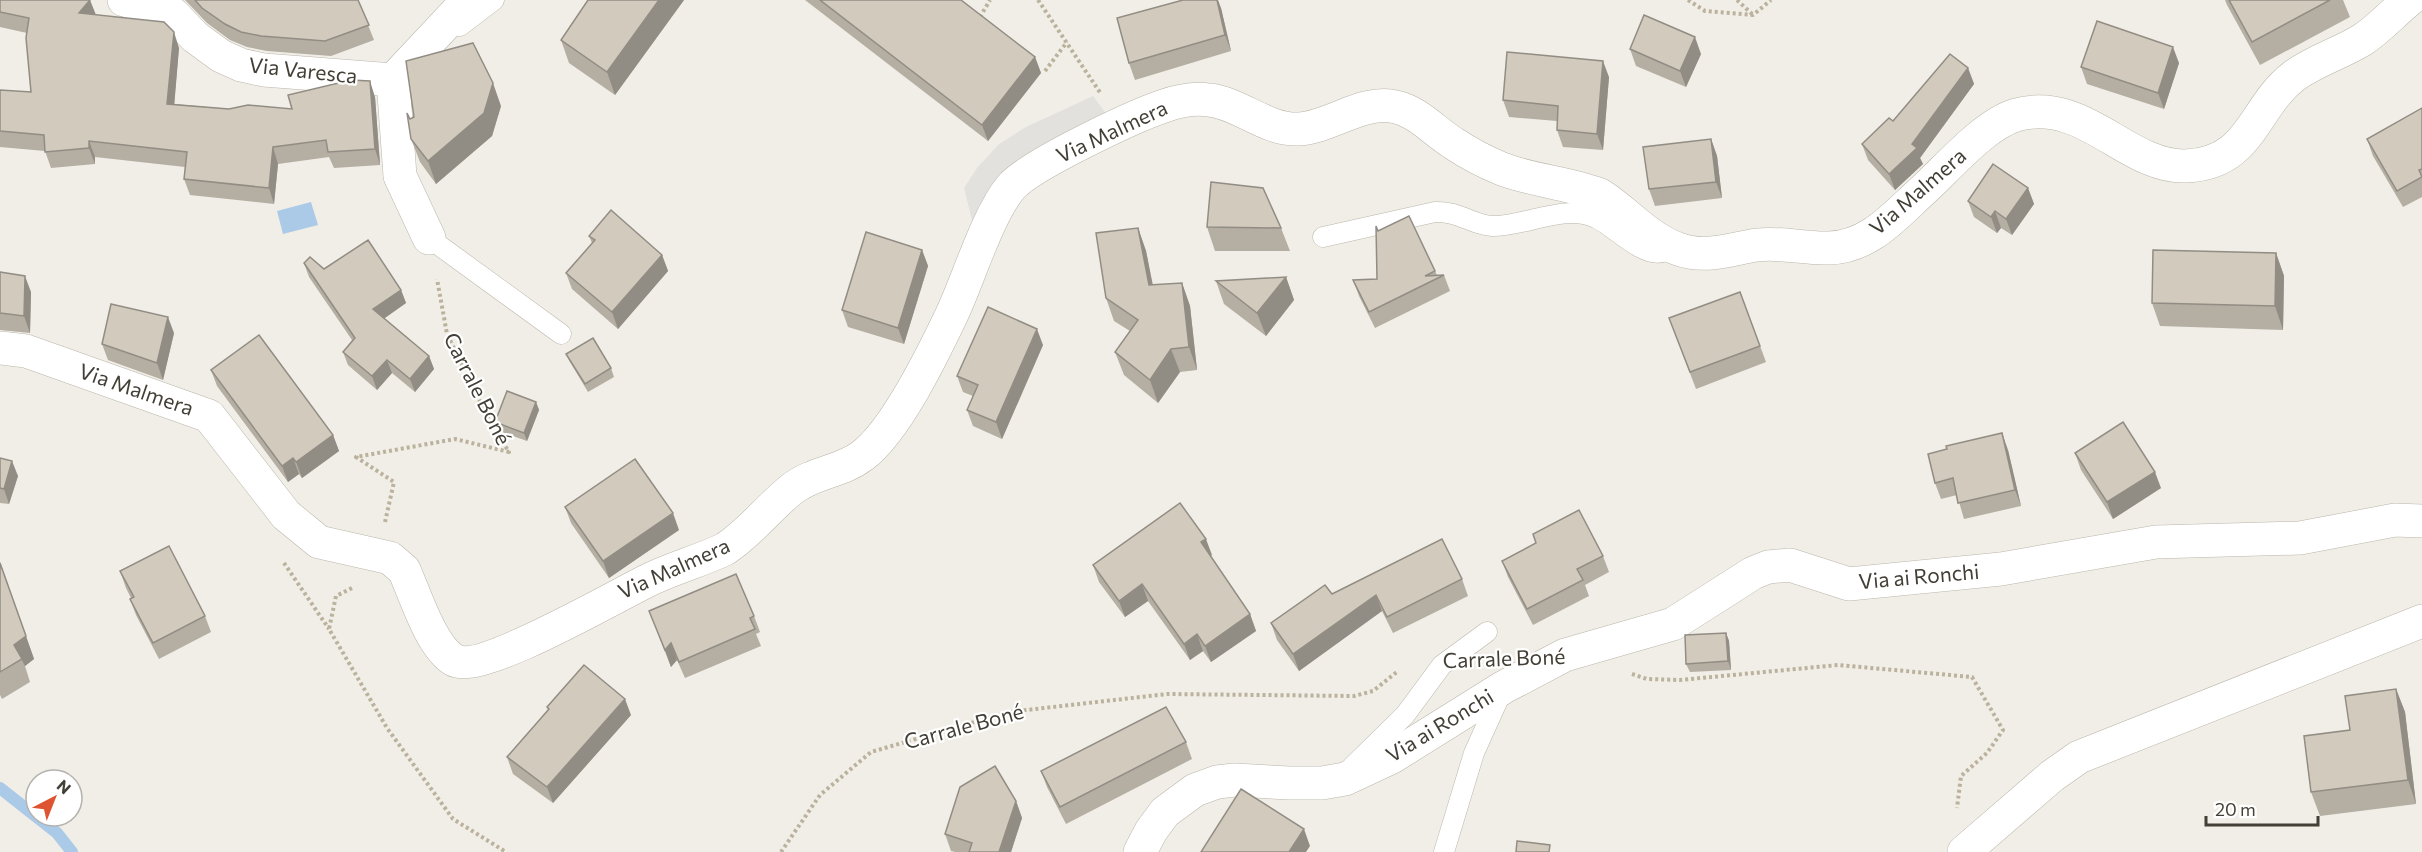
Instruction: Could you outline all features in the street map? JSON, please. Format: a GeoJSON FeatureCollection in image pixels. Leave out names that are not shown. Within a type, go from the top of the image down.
{"type":"FeatureCollection","features":[{"type":"Feature","properties":{"kind":"street","name":"Via Varesca"},"geometry":{"type":"LineString","coordinates":[[124,0],[170,7],[195,36],[221,56],[242,65],[264,70],[393,80]]}},
{"type":"Feature","properties":{"kind":"street"},"geometry":{"type":"LineString","coordinates":[[429,238],[400,176],[393,80],[432,35],[468,0]]}},
{"type":"Feature","properties":{"kind":"street","name":"Via Malmera"},"geometry":{"type":"LineString","coordinates":[[0,348],[26,351],[209,416],[286,515],[319,542],[339,548],[380,554],[398,562],[404,570],[438,646],[455,660],[472,662],[541,637],[620,593],[725,549],[741,539],[790,490],[806,479],[849,464],[873,447],[909,394],[951,316],[991,221],[1011,187],[1039,166],[1164,106],[1207,99],[1229,104],[1276,126],[1289,129],[1317,126],[1363,109],[1390,106],[1418,116],[1452,142],[1502,169],[1600,195],[1614,204],[1643,230],[1670,246],[1694,254],[1759,245],[1829,248],[1849,245],[1882,230],[1988,130],[2013,116],[2029,112],[2050,112],[2069,118],[2167,164],[2186,166],[2212,161],[2239,147],[2275,96],[2295,76],[2362,40],[2409,0]]}},
{"type":"Feature","properties":{"kind":"street","name":"Via ai Ronchi"},"geometry":{"type":"LineString","coordinates":[[1140,852],[1151,831],[1165,812],[1195,790],[1217,782],[1322,783],[1345,779],[1392,757],[1504,687],[1565,656],[1673,624],[1753,573],[1768,567],[1790,566],[1849,584],[2001,569],[2156,542],[2300,538],[2395,520],[2422,521]]}},
{"type":"Feature","properties":{"kind":"street"},"geometry":{"type":"LineString","coordinates":[[1964,852],[2052,776],[2079,757],[2422,621]]}},
{"type":"Feature","properties":{"kind":"lane"},"geometry":{"type":"LineString","coordinates":[[432,35],[455,30],[494,0]]}},
{"type":"Feature","properties":{"kind":"lane"},"geometry":{"type":"LineString","coordinates":[[1323,237],[1435,212],[1450,211],[1493,226],[1573,214],[1595,217],[1639,246],[1655,253],[1662,253],[1670,246]]}},
{"type":"Feature","properties":{"kind":"lane"},"geometry":{"type":"LineString","coordinates":[[429,238],[561,334]]}},
{"type":"Feature","properties":{"kind":"lane"},"geometry":{"type":"LineString","coordinates":[[1345,779],[1353,764],[1404,715],[1442,665],[1487,632]]}},
{"type":"Feature","properties":{"kind":"lane"},"geometry":{"type":"LineString","coordinates":[[1443,852],[1474,753],[1504,687]]}},
{"type":"Feature","properties":{"kind":"path"},"geometry":{"type":"LineString","coordinates":[[980,17],[990,0]]}},
{"type":"Feature","properties":{"kind":"path"},"geometry":{"type":"LineString","coordinates":[[1038,0],[1121,125]]}},
{"type":"Feature","properties":{"kind":"path"},"geometry":{"type":"LineString","coordinates":[[1688,0],[1705,11],[1753,15],[1771,0]]}},
{"type":"Feature","properties":{"kind":"path"},"geometry":{"type":"LineString","coordinates":[[1737,0],[1753,15]]}},
{"type":"Feature","properties":{"kind":"path"},"geometry":{"type":"LineString","coordinates":[[1045,71],[1067,42]]}},
{"type":"Feature","properties":{"kind":"path","name":"Carrale Boné"},"geometry":{"type":"LineString","coordinates":[[383,532],[394,482],[356,457],[455,439],[509,452],[493,428],[447,333],[429,238]]}},
{"type":"Feature","properties":{"kind":"path"},"geometry":{"type":"LineString","coordinates":[[297,585],[329,629],[387,728],[453,819],[506,852]]}},
{"type":"Feature","properties":{"kind":"path"},"geometry":{"type":"LineString","coordinates":[[329,629],[336,596],[345,590],[362,587]]}},
{"type":"Feature","properties":{"kind":"path","name":"Carrale Boné"},"geometry":{"type":"LineString","coordinates":[[782,852],[820,795],[871,752],[1009,711],[1167,694],[1354,696],[1373,690],[1418,656],[1442,665]]}},
{"type":"Feature","properties":{"kind":"path"},"geometry":{"type":"LineString","coordinates":[[1624,671],[1647,679],[1680,680],[1838,665],[1972,677],[2003,730],[1987,753],[1961,776],[1957,814]]}},
{"type":"Feature","properties":{"kind":"shaded area"},"geometry":{"type":"Polygon","coordinates":[[[1093,96],[1110,119],[973,224],[964,188],[977,168],[999,144],[1026,127],[1093,96]]]}},
{"type":"Feature","properties":{"kind":"water"},"geometry":{"type":"Polygon","coordinates":[[[311,202],[318,225],[283,234],[277,211],[311,202]]]}},
{"type":"Feature","properties":{"kind":"building"},"geometry":{"type":"Polygon","coordinates":[[[0,0],[90,0],[79,13],[164,22],[174,32],[167,104],[229,109],[248,105],[292,109],[288,95],[351,80],[370,81],[375,149],[328,152],[326,140],[273,147],[269,188],[184,179],[187,152],[89,141],[89,148],[45,152],[44,135],[0,131],[0,90],[31,92],[26,38],[29,18],[0,12],[0,0]]]}},
{"type":"Feature","properties":{"kind":"building"},"geometry":{"type":"Polygon","coordinates":[[[195,0],[358,0],[369,25],[325,41],[261,36],[241,32],[225,24],[202,8],[195,0]]]}},
{"type":"Feature","properties":{"kind":"building"},"geometry":{"type":"Polygon","coordinates":[[[588,0],[659,0],[607,72],[561,40],[588,0]]]}},
{"type":"Feature","properties":{"kind":"building"},"geometry":{"type":"Polygon","coordinates":[[[820,0],[961,0],[1035,57],[982,125],[820,0]]]}},
{"type":"Feature","properties":{"kind":"building"},"geometry":{"type":"Polygon","coordinates":[[[1183,0],[1217,0],[1225,35],[1129,63],[1117,18],[1183,0]]]}},
{"type":"Feature","properties":{"kind":"building"},"geometry":{"type":"Polygon","coordinates":[[[2229,0],[2330,0],[2252,42],[2229,0]]]}},
{"type":"Feature","properties":{"kind":"building"},"geometry":{"type":"Polygon","coordinates":[[[1644,15],[1695,37],[1680,71],[1630,49],[1644,15]]]}},
{"type":"Feature","properties":{"kind":"building"},"geometry":{"type":"Polygon","coordinates":[[[2097,21],[2173,47],[2158,93],[2081,67],[2097,21]]]}},
{"type":"Feature","properties":{"kind":"building"},"geometry":{"type":"Polygon","coordinates":[[[473,43],[493,83],[484,113],[428,161],[411,139],[407,113],[410,119],[414,117],[406,61],[473,43]]]}},
{"type":"Feature","properties":{"kind":"building"},"geometry":{"type":"Polygon","coordinates":[[[1507,52],[1603,61],[1597,134],[1557,130],[1558,106],[1503,100],[1507,52]]]}},
{"type":"Feature","properties":{"kind":"building"},"geometry":{"type":"Polygon","coordinates":[[[1950,54],[1968,68],[1912,144],[1917,148],[1889,174],[1862,144],[1889,118],[1893,121],[1950,54]]]}},
{"type":"Feature","properties":{"kind":"building"},"geometry":{"type":"Polygon","coordinates":[[[2422,108],[2422,169],[2419,170],[2422,177],[2397,191],[2367,139],[2422,108]]]}},
{"type":"Feature","properties":{"kind":"building"},"geometry":{"type":"Polygon","coordinates":[[[1711,139],[1716,182],[1649,189],[1643,147],[1711,139]]]}},
{"type":"Feature","properties":{"kind":"building"},"geometry":{"type":"Polygon","coordinates":[[[1993,164],[2028,188],[2006,219],[1995,211],[1991,217],[1968,201],[1993,164]]]}},
{"type":"Feature","properties":{"kind":"building"},"geometry":{"type":"Polygon","coordinates":[[[1211,182],[1263,188],[1281,228],[1207,227],[1211,182]]]}},
{"type":"Feature","properties":{"kind":"building"},"geometry":{"type":"Polygon","coordinates":[[[611,210],[662,255],[612,312],[566,273],[595,240],[589,236],[611,210]]]}},
{"type":"Feature","properties":{"kind":"building"},"geometry":{"type":"Polygon","coordinates":[[[1409,216],[1435,271],[1425,276],[1444,275],[1369,312],[1353,280],[1377,279],[1376,226],[1378,231],[1409,216]]]}},
{"type":"Feature","properties":{"kind":"building"},"geometry":{"type":"Polygon","coordinates":[[[1138,228],[1149,285],[1182,283],[1189,347],[1171,349],[1150,380],[1115,352],[1138,320],[1106,298],[1096,233],[1138,228]]]}},
{"type":"Feature","properties":{"kind":"building"},"geometry":{"type":"Polygon","coordinates":[[[866,232],[922,250],[898,328],[842,310],[866,232]]]}},
{"type":"Feature","properties":{"kind":"building"},"geometry":{"type":"Polygon","coordinates":[[[368,240],[401,290],[373,309],[429,356],[410,379],[387,360],[372,376],[343,352],[355,338],[304,263],[310,257],[324,269],[368,240]]]}},
{"type":"Feature","properties":{"kind":"building"},"geometry":{"type":"Polygon","coordinates":[[[2153,250],[2276,253],[2275,306],[2152,303],[2153,250]]]}},
{"type":"Feature","properties":{"kind":"building"},"geometry":{"type":"Polygon","coordinates":[[[0,272],[25,276],[24,316],[0,313],[0,272]]]}},
{"type":"Feature","properties":{"kind":"building"},"geometry":{"type":"Polygon","coordinates":[[[1286,277],[1257,313],[1216,281],[1286,277]]]}},
{"type":"Feature","properties":{"kind":"building"},"geometry":{"type":"Polygon","coordinates":[[[1740,292],[1760,346],[1690,372],[1669,318],[1740,292]]]}},
{"type":"Feature","properties":{"kind":"building"},"geometry":{"type":"Polygon","coordinates":[[[111,304],[168,317],[157,363],[102,344],[111,304]]]}},
{"type":"Feature","properties":{"kind":"building"},"geometry":{"type":"Polygon","coordinates":[[[988,307],[1037,329],[996,422],[967,410],[978,385],[957,376],[988,307]]]}},
{"type":"Feature","properties":{"kind":"building"},"geometry":{"type":"Polygon","coordinates":[[[259,335],[333,435],[296,462],[293,458],[282,466],[211,370],[259,335]]]}},
{"type":"Feature","properties":{"kind":"building"},"geometry":{"type":"Polygon","coordinates":[[[593,338],[611,368],[585,384],[566,354],[593,338]]]}},
{"type":"Feature","properties":{"kind":"building"},"geometry":{"type":"Polygon","coordinates":[[[507,391],[536,402],[524,433],[495,422],[507,391]]]}},
{"type":"Feature","properties":{"kind":"building"},"geometry":{"type":"Polygon","coordinates":[[[2123,422],[2155,472],[2107,502],[2075,453],[2123,422]]]}},
{"type":"Feature","properties":{"kind":"building"},"geometry":{"type":"Polygon","coordinates":[[[2002,433],[2015,490],[1958,503],[1953,478],[1935,483],[1928,454],[1947,449],[1946,446],[2002,433]]]}},
{"type":"Feature","properties":{"kind":"building"},"geometry":{"type":"Polygon","coordinates":[[[0,458],[12,461],[4,489],[0,488],[0,458]]]}},
{"type":"Feature","properties":{"kind":"building"},"geometry":{"type":"Polygon","coordinates":[[[635,459],[673,513],[603,561],[565,507],[635,459]]]}},
{"type":"Feature","properties":{"kind":"building"},"geometry":{"type":"Polygon","coordinates":[[[1180,503],[1206,539],[1201,542],[1250,614],[1205,646],[1197,634],[1184,644],[1142,584],[1119,601],[1093,565],[1180,503]]]}},
{"type":"Feature","properties":{"kind":"building"},"geometry":{"type":"Polygon","coordinates":[[[1579,510],[1603,556],[1577,569],[1583,580],[1527,609],[1502,561],[1536,543],[1533,534],[1579,510]]]}},
{"type":"Feature","properties":{"kind":"building"},"geometry":{"type":"Polygon","coordinates":[[[1442,539],[1462,579],[1387,617],[1376,595],[1293,654],[1271,623],[1325,585],[1332,594],[1442,539]]]}},
{"type":"Feature","properties":{"kind":"building"},"geometry":{"type":"Polygon","coordinates":[[[169,546],[205,616],[153,643],[130,599],[134,597],[120,571],[169,546]]]}},
{"type":"Feature","properties":{"kind":"building"},"geometry":{"type":"Polygon","coordinates":[[[0,563],[26,636],[14,645],[22,659],[0,672],[0,563]]]}},
{"type":"Feature","properties":{"kind":"building"},"geometry":{"type":"Polygon","coordinates":[[[736,574],[754,616],[750,618],[755,629],[679,662],[671,643],[665,650],[649,611],[736,574]]]}},
{"type":"Feature","properties":{"kind":"building"},"geometry":{"type":"Polygon","coordinates":[[[1726,633],[1728,661],[1686,664],[1685,635],[1726,633]]]}},
{"type":"Feature","properties":{"kind":"building"},"geometry":{"type":"Polygon","coordinates":[[[584,665],[625,699],[547,787],[507,757],[584,665]]]}},
{"type":"Feature","properties":{"kind":"building"},"geometry":{"type":"Polygon","coordinates":[[[2396,689],[2408,780],[2311,792],[2304,736],[2350,730],[2345,696],[2396,689]]]}},
{"type":"Feature","properties":{"kind":"building"},"geometry":{"type":"Polygon","coordinates":[[[1166,707],[1186,742],[1060,807],[1041,771],[1166,707]]]}},
{"type":"Feature","properties":{"kind":"building"},"geometry":{"type":"Polygon","coordinates":[[[995,766],[1016,801],[999,852],[969,852],[972,843],[945,834],[960,787],[995,766]]]}},
{"type":"Feature","properties":{"kind":"building"},"geometry":{"type":"Polygon","coordinates":[[[1241,789],[1304,829],[1289,852],[1201,852],[1241,789]]]}},
{"type":"Feature","properties":{"kind":"building"},"geometry":{"type":"Polygon","coordinates":[[[1517,841],[1550,845],[1549,852],[1516,852],[1517,841]]]}},
{"type":"Feature","properties":{"kind":"waterway"},"geometry":{"type":"LineString","coordinates":[[0,788],[57,833],[72,852]]}}]}
